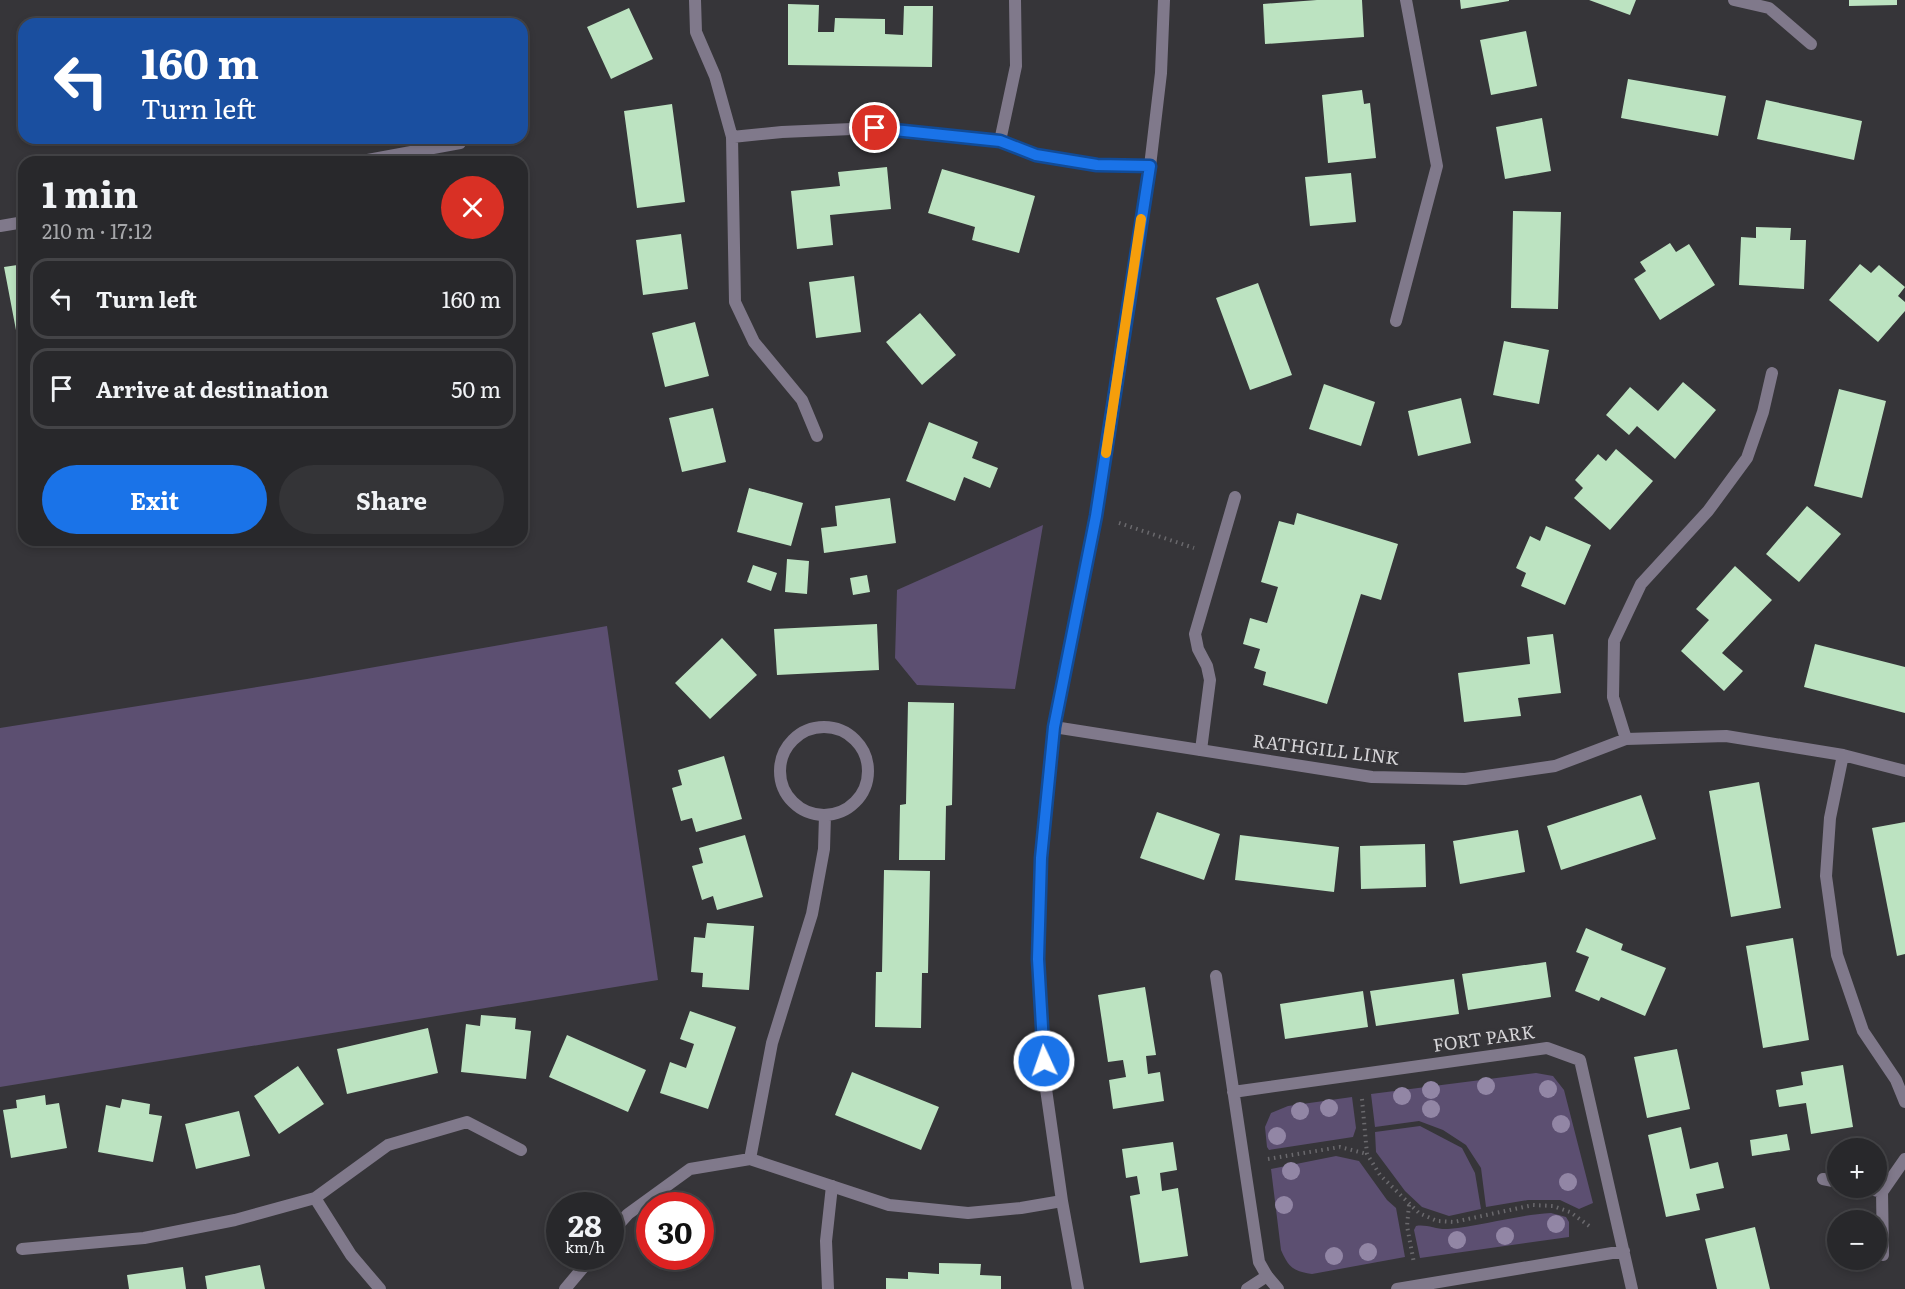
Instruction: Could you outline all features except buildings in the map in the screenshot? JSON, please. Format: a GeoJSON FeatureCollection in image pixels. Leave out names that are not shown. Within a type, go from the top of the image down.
{"type":"FeatureCollection","features":[{"type":"Feature","properties":{"kind":"street"},"geometry":{"type":"LineString","coordinates":[[695,0],[696,32],[715,76],[732,137],[735,302],[754,342],[802,399],[817,436]]}},
{"type":"Feature","properties":{"kind":"street"},"geometry":{"type":"LineString","coordinates":[[1000,141],[1016,66],[1015,0]]}},
{"type":"Feature","properties":{"kind":"street"},"geometry":{"type":"LineString","coordinates":[[1078,1289],[1062,1201],[1045,1082],[1038,959],[1041,858],[1054,727],[1096,516],[1150,166],[1161,73],[1164,0]]}},
{"type":"Feature","properties":{"kind":"street"},"geometry":{"type":"LineString","coordinates":[[1396,321],[1437,165],[1406,0]]}},
{"type":"Feature","properties":{"kind":"street"},"geometry":{"type":"LineString","coordinates":[[1734,0],[1769,4],[1811,44]]}},
{"type":"Feature","properties":{"kind":"street"},"geometry":{"type":"LineString","coordinates":[[732,137],[782,132],[875,128],[1000,141],[1036,155],[1097,165],[1150,166]]}},
{"type":"Feature","properties":{"kind":"street"},"geometry":{"type":"LineString","coordinates":[[390,156],[455,144]]}},
{"type":"Feature","properties":{"kind":"street"},"geometry":{"type":"LineString","coordinates":[[0,226],[18,223]]}},
{"type":"Feature","properties":{"kind":"street"},"geometry":{"type":"LineString","coordinates":[[1626,739],[1613,698],[1614,641],[1641,584],[1707,511],[1747,458],[1763,412],[1772,373]]}},
{"type":"Feature","properties":{"kind":"street"},"geometry":{"type":"LineString","coordinates":[[1200,750],[1210,680],[1195,634],[1235,497]]}},
{"type":"Feature","properties":{"kind":"street"},"geometry":{"type":"LineString","coordinates":[[823,726],[837,729],[855,739],[866,756],[868,770],[864,790],[856,802],[841,811],[825,815],[808,812],[793,803],[782,786],[780,771],[783,755],[792,740],[809,729],[823,726]]}},
{"type":"Feature","properties":{"kind":"street","name":"RATHGILL LINK"},"geometry":{"type":"LineString","coordinates":[[1054,727],[1372,777],[1465,779],[1555,766],[1626,739],[1726,736],[1843,754],[1905,771]]}},
{"type":"Feature","properties":{"kind":"street"},"geometry":{"type":"LineString","coordinates":[[1843,754],[1830,818],[1826,876],[1838,955],[1863,1031],[1896,1080],[1905,1102]]}},
{"type":"Feature","properties":{"kind":"street"},"geometry":{"type":"LineString","coordinates":[[750,1159],[772,1042],[812,914],[824,849],[825,815]]}},
{"type":"Feature","properties":{"kind":"street"},"geometry":{"type":"LineString","coordinates":[[1216,976],[1259,1262],[1278,1289]]}},
{"type":"Feature","properties":{"kind":"street","name":"FORT PARK"},"geometry":{"type":"LineString","coordinates":[[1233,1092],[1547,1048],[1580,1060],[1632,1289]]}},
{"type":"Feature","properties":{"kind":"street"},"geometry":{"type":"LineString","coordinates":[[22,1249],[144,1238],[235,1220],[315,1198],[388,1144],[467,1122],[520,1149]]}},
{"type":"Feature","properties":{"kind":"street"},"geometry":{"type":"LineString","coordinates":[[1887,1185],[1905,1158]]}},
{"type":"Feature","properties":{"kind":"street"},"geometry":{"type":"LineString","coordinates":[[624,1218],[690,1169],[750,1159],[889,1205],[968,1213],[1022,1208],[1062,1201]]}},
{"type":"Feature","properties":{"kind":"street"},"geometry":{"type":"LineString","coordinates":[[1823,1179],[1827,1180]]}},
{"type":"Feature","properties":{"kind":"street"},"geometry":{"type":"LineString","coordinates":[[828,1289],[826,1241],[832,1186]]}},
{"type":"Feature","properties":{"kind":"street"},"geometry":{"type":"LineString","coordinates":[[315,1198],[351,1255],[380,1289]]}},
{"type":"Feature","properties":{"kind":"street"},"geometry":{"type":"LineString","coordinates":[[1397,1289],[1624,1251]]}},
{"type":"Feature","properties":{"kind":"street"},"geometry":{"type":"LineString","coordinates":[[565,1289],[580,1270]]}},
{"type":"Feature","properties":{"kind":"street"},"geometry":{"type":"LineString","coordinates":[[1247,1289],[1267,1276]]}},
{"type":"Feature","properties":{"kind":"path"},"geometry":{"type":"LineString","coordinates":[[1096,516],[1218,555]]}},
{"type":"Feature","properties":{"kind":"path"},"geometry":{"type":"LineString","coordinates":[[1359,1074],[1367,1154],[1380,1175],[1419,1213],[1437,1221],[1454,1222],[1533,1204],[1553,1206],[1570,1212],[1624,1251]]}},
{"type":"Feature","properties":{"kind":"path"},"geometry":{"type":"LineString","coordinates":[[1244,1162],[1340,1147],[1367,1154]]}},
{"type":"Feature","properties":{"kind":"path"},"geometry":{"type":"LineString","coordinates":[[1409,1204],[1407,1226],[1418,1286]]}},
{"type":"Feature","properties":{"kind":"shaded area"},"geometry":{"type":"Polygon","coordinates":[[[1043,525],[1015,689],[917,685],[895,658],[897,590],[1043,525]]]}},
{"type":"Feature","properties":{"kind":"shaded area"},"geometry":{"type":"Polygon","coordinates":[[[607,626],[658,980],[0,1087],[0,728],[307,679],[607,626]]]}},
{"type":"Feature","properties":{"kind":"shaded area"},"geometry":{"type":"Polygon","coordinates":[[[1536,1073],[1553,1076],[1564,1090],[1593,1203],[1579,1209],[1560,1200],[1528,1200],[1486,1207],[1481,1168],[1466,1145],[1443,1130],[1419,1121],[1375,1127],[1371,1094],[1536,1073]]]}},
{"type":"Feature","properties":{"kind":"shaded area"},"geometry":{"type":"Polygon","coordinates":[[[1352,1097],[1356,1128],[1353,1137],[1269,1150],[1267,1147],[1265,1127],[1271,1113],[1288,1106],[1352,1097]]]}},
{"type":"Feature","properties":{"kind":"shaded area"},"geometry":{"type":"Polygon","coordinates":[[[1420,1126],[1462,1148],[1475,1173],[1481,1209],[1449,1216],[1422,1207],[1405,1191],[1376,1152],[1375,1132],[1420,1126]]]}},
{"type":"Feature","properties":{"kind":"shaded area"},"geometry":{"type":"Polygon","coordinates":[[[1336,1156],[1359,1161],[1387,1200],[1396,1208],[1405,1257],[1312,1274],[1292,1268],[1287,1261],[1281,1250],[1271,1169],[1336,1156]]]}},
{"type":"Feature","properties":{"kind":"shaded area"},"geometry":{"type":"Polygon","coordinates":[[[1551,1213],[1566,1217],[1569,1222],[1569,1237],[1420,1258],[1414,1230],[1416,1226],[1448,1229],[1551,1213]]]}},
{"type":"Feature","properties":{"kind":"slow traffic"},"geometry":{"type":"LineString","coordinates":[[1106,453],[1141,219]]}},
{"type":"Feature","properties":{"kind":"route"},"geometry":{"type":"LineString","coordinates":[[875,128],[1000,141],[1036,155],[1097,165],[1150,166],[1096,516],[1054,727],[1041,858],[1038,959],[1044,1061]]}}]}
